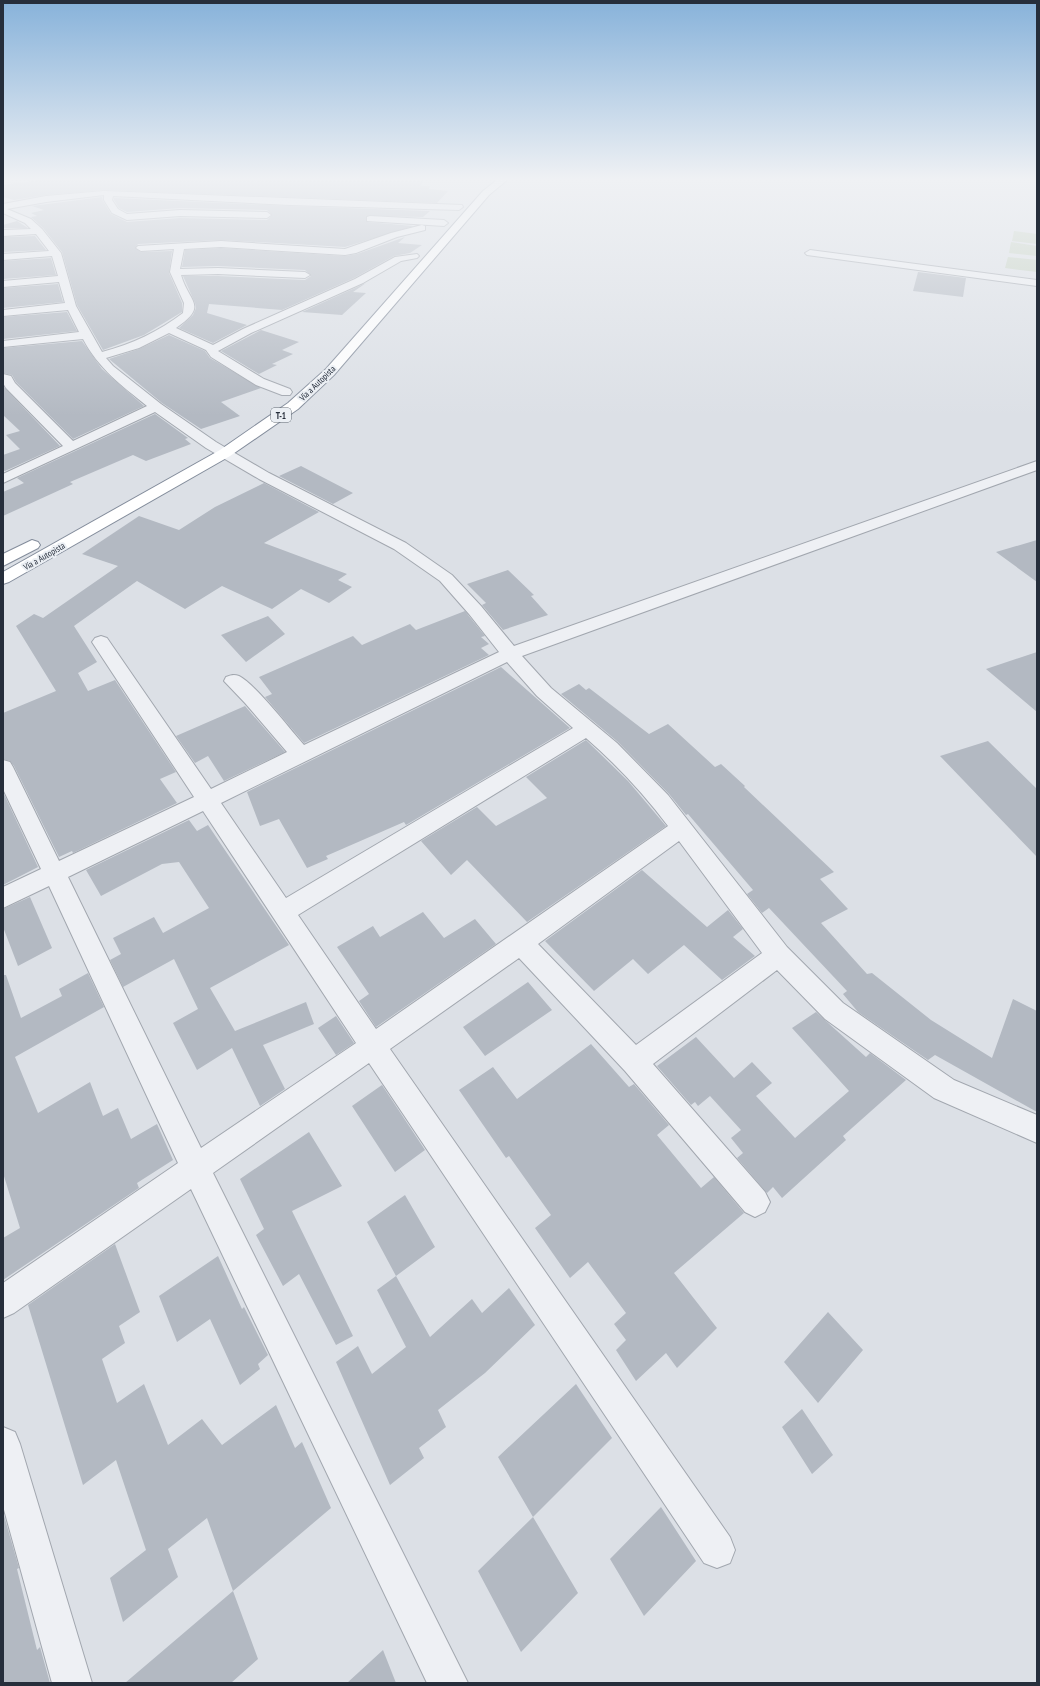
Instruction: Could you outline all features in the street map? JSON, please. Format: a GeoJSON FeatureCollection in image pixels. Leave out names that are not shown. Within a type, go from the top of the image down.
{"type":"FeatureCollection","features":[{"type":"Feature","properties":{"kind":"highway"},"geometry":{"type":"LineString","coordinates":[[399,273],[412,259]]}},
{"type":"Feature","properties":{"kind":"highway","name":"Vía a Autopista"},"geometry":{"type":"LineString","coordinates":[[3,579],[215,447],[293,406],[330,372],[429,259]]}},
{"type":"Feature","properties":{"kind":"highway","name":"Vía a Autopista"},"geometry":{"type":"LineString","coordinates":[[275,402],[296,383]]}},
{"type":"Feature","properties":{"kind":"highway","name":"Vía a Autopista"},"geometry":{"type":"LineString","coordinates":[[3,562],[44,538]]}},
{"type":"Feature","properties":{"kind":"street"},"geometry":{"type":"LineString","coordinates":[[58,259],[71,306],[99,356],[109,369],[156,407],[215,447],[264,476],[400,546],[440,573],[475,610],[510,654],[544,692],[588,728],[661,801],[778,955],[834,1011],[944,1088],[1037,1130]]}},
{"type":"Feature","properties":{"kind":"street"},"geometry":{"type":"LineString","coordinates":[[99,356],[141,344],[169,329],[188,314],[190,309],[189,302],[180,286],[175,272],[178,259]]}},
{"type":"Feature","properties":{"kind":"street"},"geometry":{"type":"LineString","coordinates":[[169,329],[212,348],[359,280],[400,259]]}},
{"type":"Feature","properties":{"kind":"street"},"geometry":{"type":"LineString","coordinates":[[853,259],[1037,283]]}},
{"type":"Feature","properties":{"kind":"street"},"geometry":{"type":"LineString","coordinates":[[175,272],[218,271],[305,275]]}},
{"type":"Feature","properties":{"kind":"street"},"geometry":{"type":"LineString","coordinates":[[3,284],[63,278]]}},
{"type":"Feature","properties":{"kind":"street"},"geometry":{"type":"LineString","coordinates":[[3,313],[71,306]]}},
{"type":"Feature","properties":{"kind":"street"},"geometry":{"type":"LineString","coordinates":[[3,344],[87,334]]}},
{"type":"Feature","properties":{"kind":"street"},"geometry":{"type":"LineString","coordinates":[[212,348],[211,351],[215,355],[260,382],[286,392]]}},
{"type":"Feature","properties":{"kind":"street"},"geometry":{"type":"LineString","coordinates":[[3,378],[7,379],[10,385],[72,447]]}},
{"type":"Feature","properties":{"kind":"street"},"geometry":{"type":"LineString","coordinates":[[3,480],[156,407]]}},
{"type":"Feature","properties":{"kind":"street"},"geometry":{"type":"LineString","coordinates":[[3,898],[510,654],[1037,466]]}},
{"type":"Feature","properties":{"kind":"street"},"geometry":{"type":"LineString","coordinates":[[101,642],[373,1046],[717,1550]]}},
{"type":"Feature","properties":{"kind":"street"},"geometry":{"type":"LineString","coordinates":[[233,681],[252,698],[300,754]]}},
{"type":"Feature","properties":{"kind":"street"},"geometry":{"type":"LineString","coordinates":[[284,912],[588,728]]}},
{"type":"Feature","properties":{"kind":"street"},"geometry":{"type":"LineString","coordinates":[[3,767],[196,1169],[448,1683]]}},
{"type":"Feature","properties":{"kind":"street"},"geometry":{"type":"LineString","coordinates":[[3,1302],[521,943],[682,828]]}},
{"type":"Feature","properties":{"kind":"street"},"geometry":{"type":"LineString","coordinates":[[521,943],[634,1062],[755,1202]]}},
{"type":"Feature","properties":{"kind":"street"},"geometry":{"type":"LineString","coordinates":[[634,1062],[778,955]]}},
{"type":"Feature","properties":{"kind":"street"},"geometry":{"type":"LineString","coordinates":[[3,1444],[72,1683]]}},
{"type":"Feature","properties":{"kind":"green space"},"geometry":{"type":"Polygon","coordinates":[[[1008,259],[1037,260],[1037,272],[1005,268],[1008,259]]]}},
{"type":"Feature","properties":{"kind":"building"},"geometry":{"type":"Polygon","coordinates":[[[51,259],[56,275],[3,279],[3,261],[51,259]]]}},
{"type":"Feature","properties":{"kind":"building"},"geometry":{"type":"Polygon","coordinates":[[[64,259],[171,259],[169,273],[182,303],[182,312],[144,335],[103,350],[77,305],[64,259]]]}},
{"type":"Feature","properties":{"kind":"building"},"geometry":{"type":"Polygon","coordinates":[[[183,259],[389,259],[354,278],[282,310],[209,304],[207,313],[247,325],[213,343],[179,328],[193,315],[196,308],[183,276],[305,280],[311,276],[305,270],[218,266],[182,267],[183,259]]]}},
{"type":"Feature","properties":{"kind":"building"},"geometry":{"type":"Polygon","coordinates":[[[918,272],[966,278],[963,297],[913,291],[918,272]]]}},
{"type":"Feature","properties":{"kind":"building"},"geometry":{"type":"Polygon","coordinates":[[[366,283],[353,292],[366,293],[342,315],[302,312],[366,283]]]}},
{"type":"Feature","properties":{"kind":"building"},"geometry":{"type":"Polygon","coordinates":[[[58,284],[63,302],[3,308],[3,288],[58,284]]]}},
{"type":"Feature","properties":{"kind":"building"},"geometry":{"type":"Polygon","coordinates":[[[67,312],[77,331],[3,339],[3,317],[67,312]]]}},
{"type":"Feature","properties":{"kind":"building"},"geometry":{"type":"Polygon","coordinates":[[[261,330],[299,342],[282,350],[293,354],[272,364],[277,365],[259,374],[221,351],[261,330]]]}},
{"type":"Feature","properties":{"kind":"building"},"geometry":{"type":"Polygon","coordinates":[[[169,335],[205,351],[210,358],[261,388],[221,402],[240,416],[201,429],[162,403],[109,359],[139,349],[169,335]]]}},
{"type":"Feature","properties":{"kind":"building"},"geometry":{"type":"Polygon","coordinates":[[[82,341],[102,369],[144,406],[73,439],[16,382],[12,375],[3,373],[3,348],[82,341]]]}},
{"type":"Feature","properties":{"kind":"building"},"geometry":{"type":"Polygon","coordinates":[[[3,386],[60,446],[5,471],[3,470],[3,455],[20,449],[6,435],[20,431],[3,415],[3,386]]]}},
{"type":"Feature","properties":{"kind":"building"},"geometry":{"type":"Polygon","coordinates":[[[155,414],[188,438],[185,439],[191,444],[146,461],[133,455],[70,482],[73,484],[3,516],[3,492],[24,483],[17,478],[155,414]]]}},
{"type":"Feature","properties":{"kind":"building"},"geometry":{"type":"Polygon","coordinates":[[[301,466],[353,493],[333,504],[279,476],[301,466]]]}},
{"type":"Feature","properties":{"kind":"building"},"geometry":{"type":"Polygon","coordinates":[[[264,483],[319,512],[264,543],[347,574],[338,580],[352,587],[329,603],[301,589],[272,609],[222,586],[185,609],[137,581],[74,626],[97,662],[78,673],[88,691],[115,680],[176,772],[160,779],[177,803],[73,853],[72,851],[59,857],[14,766],[10,761],[3,759],[3,713],[56,691],[16,626],[34,614],[43,618],[118,566],[82,554],[139,516],[179,530],[215,507],[264,483]]]}},
{"type":"Feature","properties":{"kind":"building"},"geometry":{"type":"Polygon","coordinates":[[[1037,540],[1037,582],[996,552],[1037,540]]]}},
{"type":"Feature","properties":{"kind":"building"},"geometry":{"type":"Polygon","coordinates":[[[508,570],[534,595],[531,596],[548,615],[503,630],[482,605],[486,603],[467,584],[508,570]]]}},
{"type":"Feature","properties":{"kind":"building"},"geometry":{"type":"Polygon","coordinates":[[[465,611],[485,636],[481,637],[489,644],[481,648],[489,655],[304,743],[265,697],[272,694],[259,677],[353,636],[362,645],[410,624],[416,630],[465,611]]]}},
{"type":"Feature","properties":{"kind":"building"},"geometry":{"type":"Polygon","coordinates":[[[268,616],[285,634],[246,662],[221,635],[268,616]]]}},
{"type":"Feature","properties":{"kind":"building"},"geometry":{"type":"Polygon","coordinates":[[[1037,652],[1037,712],[986,669],[1037,652]]]}},
{"type":"Feature","properties":{"kind":"building"},"geometry":{"type":"Polygon","coordinates":[[[501,667],[570,728],[406,825],[404,822],[326,856],[328,859],[307,868],[279,819],[260,826],[247,792],[501,667]]]}},
{"type":"Feature","properties":{"kind":"building"},"geometry":{"type":"Polygon","coordinates":[[[579,684],[586,690],[589,688],[649,734],[668,724],[715,767],[721,764],[745,786],[744,787],[834,872],[820,879],[848,909],[821,923],[867,974],[872,973],[931,1020],[992,1058],[1013,999],[1037,1011],[1037,1112],[935,1055],[928,1060],[858,1012],[843,994],[847,991],[769,908],[762,913],[747,894],[753,890],[688,814],[686,815],[669,794],[618,742],[561,694],[579,684]]]}},
{"type":"Feature","properties":{"kind":"building"},"geometry":{"type":"Polygon","coordinates":[[[245,706],[285,752],[224,781],[208,756],[195,763],[176,736],[245,706]]]}},
{"type":"Feature","properties":{"kind":"building"},"geometry":{"type":"Polygon","coordinates":[[[586,740],[628,781],[666,826],[527,922],[467,860],[451,875],[421,841],[477,807],[496,826],[547,798],[526,777],[586,740]]]}},
{"type":"Feature","properties":{"kind":"building"},"geometry":{"type":"Polygon","coordinates":[[[988,741],[1037,789],[1037,857],[940,756],[988,741]]]}},
{"type":"Feature","properties":{"kind":"building"},"geometry":{"type":"Polygon","coordinates":[[[3,792],[38,867],[3,885],[3,792]]]}},
{"type":"Feature","properties":{"kind":"building"},"geometry":{"type":"Polygon","coordinates":[[[189,820],[197,831],[208,825],[289,945],[210,988],[235,1031],[306,1002],[314,1024],[263,1045],[285,1089],[260,1106],[232,1048],[197,1070],[173,1023],[198,1009],[174,959],[123,987],[110,960],[121,954],[113,938],[154,917],[163,933],[209,908],[179,862],[162,864],[101,896],[86,870],[189,820]]]}},
{"type":"Feature","properties":{"kind":"building"},"geometry":{"type":"Polygon","coordinates":[[[642,870],[707,927],[728,910],[743,929],[733,937],[755,956],[722,980],[684,945],[648,974],[633,959],[594,991],[545,941],[642,870]]]}},
{"type":"Feature","properties":{"kind":"building"},"geometry":{"type":"Polygon","coordinates":[[[30,897],[52,948],[18,966],[3,927],[3,909],[30,897]]]}},
{"type":"Feature","properties":{"kind":"building"},"geometry":{"type":"Polygon","coordinates":[[[423,912],[444,938],[475,919],[496,944],[376,1027],[359,1001],[369,994],[337,947],[373,926],[380,937],[423,912]]]}},
{"type":"Feature","properties":{"kind":"building"},"geometry":{"type":"Polygon","coordinates":[[[88,973],[104,1007],[15,1057],[38,1113],[90,1082],[103,1116],[118,1108],[131,1139],[157,1124],[173,1160],[137,1183],[139,1188],[3,1280],[3,1238],[20,1228],[3,1173],[3,975],[6,975],[21,1018],[62,996],[59,989],[88,973]]]}},
{"type":"Feature","properties":{"kind":"building"},"geometry":{"type":"Polygon","coordinates":[[[528,982],[552,1010],[485,1056],[463,1027],[528,982]]]}},
{"type":"Feature","properties":{"kind":"building"},"geometry":{"type":"Polygon","coordinates":[[[816,1012],[866,1057],[870,1053],[906,1080],[843,1136],[846,1140],[782,1198],[773,1187],[767,1193],[737,1158],[743,1153],[731,1138],[741,1130],[710,1096],[698,1106],[695,1102],[691,1105],[657,1066],[696,1037],[734,1078],[752,1062],[772,1083],[756,1096],[795,1138],[849,1091],[792,1028],[816,1012]]]}},
{"type":"Feature","properties":{"kind":"building"},"geometry":{"type":"Polygon","coordinates":[[[336,1016],[354,1043],[336,1055],[318,1028],[336,1016]]]}},
{"type":"Feature","properties":{"kind":"building"},"geometry":{"type":"Polygon","coordinates":[[[591,1044],[629,1087],[634,1084],[669,1125],[657,1135],[701,1188],[714,1177],[744,1213],[674,1273],[717,1328],[677,1368],[666,1353],[636,1381],[616,1350],[626,1340],[614,1324],[626,1313],[588,1262],[570,1278],[535,1228],[551,1215],[509,1156],[506,1158],[459,1090],[493,1067],[517,1099],[591,1044]]]}},
{"type":"Feature","properties":{"kind":"building"},"geometry":{"type":"Polygon","coordinates":[[[382,1085],[425,1150],[395,1172],[352,1106],[382,1085]]]}},
{"type":"Feature","properties":{"kind":"building"},"geometry":{"type":"Polygon","coordinates":[[[309,1132],[342,1186],[292,1211],[353,1336],[336,1345],[299,1274],[283,1286],[256,1235],[264,1229],[240,1179],[309,1132]]]}},
{"type":"Feature","properties":{"kind":"building"},"geometry":{"type":"Polygon","coordinates":[[[405,1195],[435,1247],[396,1276],[367,1222],[405,1195]]]}},
{"type":"Feature","properties":{"kind":"building"},"geometry":{"type":"Polygon","coordinates":[[[115,1244],[140,1312],[119,1326],[125,1343],[102,1359],[117,1403],[144,1384],[168,1445],[202,1419],[222,1445],[276,1405],[295,1448],[302,1442],[331,1508],[233,1591],[207,1518],[168,1549],[178,1577],[123,1622],[110,1578],[146,1550],[116,1460],[83,1485],[28,1305],[115,1244]]]}},
{"type":"Feature","properties":{"kind":"building"},"geometry":{"type":"Polygon","coordinates":[[[218,1256],[242,1309],[244,1307],[268,1355],[258,1364],[260,1369],[240,1385],[210,1319],[177,1342],[159,1296],[218,1256]]]}},
{"type":"Feature","properties":{"kind":"building"},"geometry":{"type":"Polygon","coordinates":[[[396,1276],[430,1337],[472,1299],[482,1313],[509,1288],[535,1325],[485,1373],[438,1410],[446,1427],[419,1448],[424,1458],[390,1485],[336,1362],[358,1346],[372,1374],[406,1347],[377,1290],[396,1276]]]}},
{"type":"Feature","properties":{"kind":"building"},"geometry":{"type":"Polygon","coordinates":[[[828,1312],[863,1350],[818,1403],[784,1362],[828,1312]]]}},
{"type":"Feature","properties":{"kind":"building"},"geometry":{"type":"Polygon","coordinates":[[[576,1384],[612,1438],[533,1517],[498,1457],[576,1384]]]}},
{"type":"Feature","properties":{"kind":"building"},"geometry":{"type":"Polygon","coordinates":[[[802,1409],[833,1455],[812,1474],[782,1427],[802,1409]]]}},
{"type":"Feature","properties":{"kind":"building"},"geometry":{"type":"Polygon","coordinates":[[[661,1507],[696,1561],[644,1616],[610,1559],[661,1507]]]}},
{"type":"Feature","properties":{"kind":"building"},"geometry":{"type":"Polygon","coordinates":[[[3,1512],[19,1568],[17,1569],[37,1650],[40,1647],[50,1683],[3,1683],[3,1512]]]}},
{"type":"Feature","properties":{"kind":"building"},"geometry":{"type":"Polygon","coordinates":[[[533,1517],[578,1593],[521,1652],[478,1571],[533,1517]]]}},
{"type":"Feature","properties":{"kind":"building"},"geometry":{"type":"Polygon","coordinates":[[[233,1591],[258,1659],[231,1683],[125,1683],[233,1591]]]}},
{"type":"Feature","properties":{"kind":"building"},"geometry":{"type":"Polygon","coordinates":[[[383,1650],[396,1683],[347,1683],[383,1650]]]}}]}
